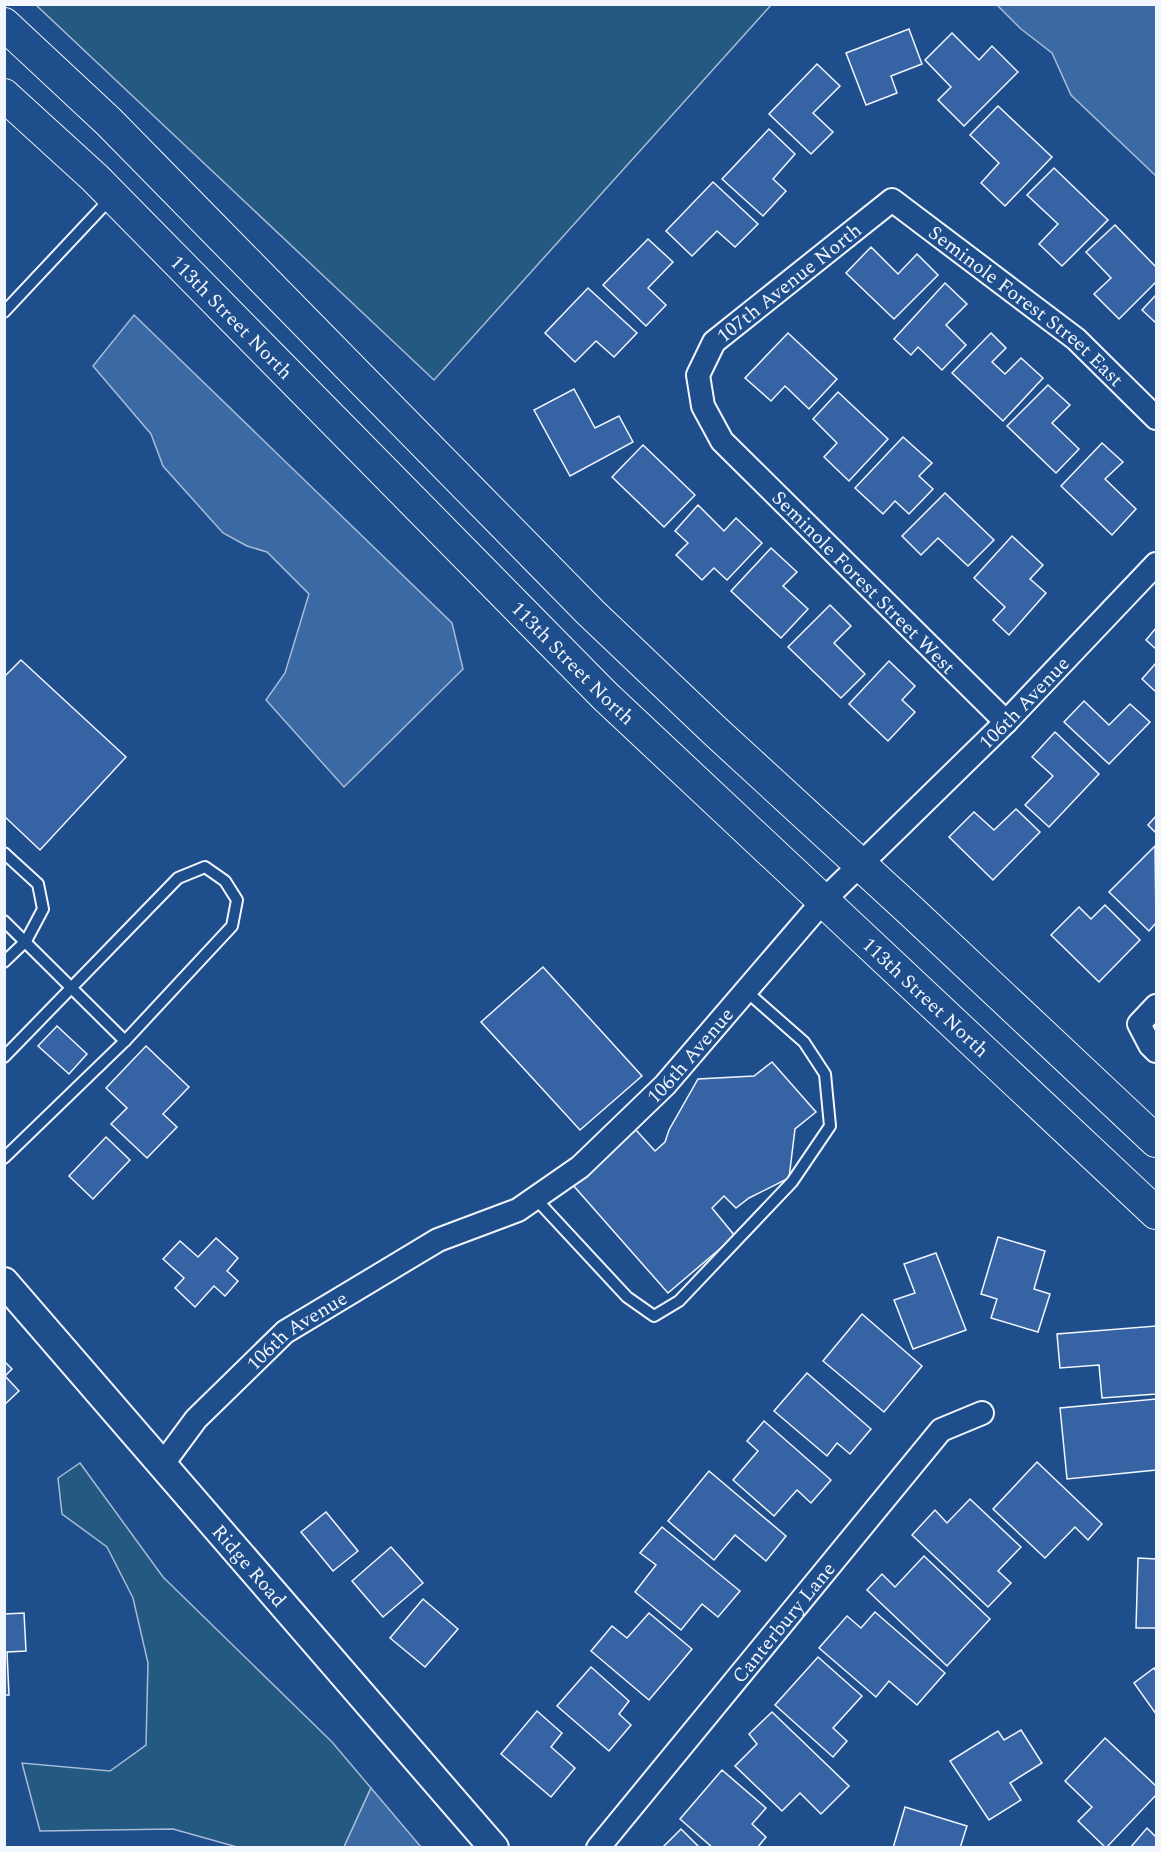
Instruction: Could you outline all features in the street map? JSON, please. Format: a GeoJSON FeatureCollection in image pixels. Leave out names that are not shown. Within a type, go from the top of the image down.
{"type":"FeatureCollection","features":[{"type":"Feature","properties":{"kind":"main road"},"geometry":{"type":"LineString","coordinates":[[4,24],[109,122],[591,613],[1156,1141]]}},
{"type":"Feature","properties":{"kind":"main road","name":"113th Street North"},"geometry":{"type":"LineString","coordinates":[[4,95],[113,196],[605,696],[1156,1213]]}},
{"type":"Feature","properties":{"kind":"street","name":"Seminole Forest Street East"},"geometry":{"type":"LineString","coordinates":[[892,200],[1076,339],[1156,418]]}},
{"type":"Feature","properties":{"kind":"street","name":"107th Avenue North"},"geometry":{"type":"LineString","coordinates":[[722,441],[703,406],[698,375],[714,342],[892,200]]}},
{"type":"Feature","properties":{"kind":"street","name":"Seminole Forest Street West"},"geometry":{"type":"LineString","coordinates":[[722,441],[1006,722]]}},
{"type":"Feature","properties":{"kind":"street","name":"106th Avenue"},"geometry":{"type":"LineString","coordinates":[[162,1465],[196,1419],[285,1332],[438,1240],[518,1210],[580,1167],[665,1085],[823,901],[1006,722],[1156,564]]}},
{"type":"Feature","properties":{"kind":"street"},"geometry":{"type":"LineString","coordinates":[[1156,1006],[1139,1024],[1150,1045],[1156,1051]]}},
{"type":"Feature","properties":{"kind":"street","name":"Ridge Road"},"geometry":{"type":"LineString","coordinates":[[4,1282],[494,1848]]}},
{"type":"Feature","properties":{"kind":"street","name":"Canterbury Lane"},"geometry":{"type":"LineString","coordinates":[[598,1848],[941,1430],[982,1413]]}},
{"type":"Feature","properties":{"kind":"lane"},"geometry":{"type":"LineString","coordinates":[[4,312],[113,196]]}},
{"type":"Feature","properties":{"kind":"lane"},"geometry":{"type":"LineString","coordinates":[[4,853],[38,884],[44,909],[26,941],[4,962]]}},
{"type":"Feature","properties":{"kind":"lane"},"geometry":{"type":"LineString","coordinates":[[4,1057],[178,878],[205,867],[225,881],[237,900],[232,926],[124,1041],[4,1158]]}},
{"type":"Feature","properties":{"kind":"lane"},"geometry":{"type":"LineString","coordinates":[[4,921],[124,1041]]}},
{"type":"Feature","properties":{"kind":"lane"},"geometry":{"type":"LineString","coordinates":[[535,1198],[627,1297],[654,1316],[679,1301],[792,1182],[830,1126],[825,1074],[804,1042],[746,991]]}},
{"type":"Feature","properties":{"kind":"shaded area"},"geometry":{"type":"Polygon","coordinates":[[[36,5],[771,5],[434,380],[36,5]]]}},
{"type":"Feature","properties":{"kind":"shaded area"},"geometry":{"type":"Polygon","coordinates":[[[997,5],[1156,5],[1156,176],[1071,95],[1052,53],[1021,29],[997,5]]]}},
{"type":"Feature","properties":{"kind":"shaded area"},"geometry":{"type":"Polygon","coordinates":[[[134,315],[452,623],[463,669],[344,787],[266,700],[285,673],[309,594],[267,552],[247,546],[223,533],[163,466],[151,434],[93,366],[134,315]]]}},
{"type":"Feature","properties":{"kind":"shaded area"},"geometry":{"type":"Polygon","coordinates":[[[80,1463],[163,1577],[332,1742],[371,1788],[344,1847],[237,1847],[173,1829],[40,1831],[22,1763],[110,1771],[146,1745],[148,1663],[133,1598],[107,1547],[62,1514],[58,1478],[80,1463]]]}},
{"type":"Feature","properties":{"kind":"shaded area"},"geometry":{"type":"Polygon","coordinates":[[[371,1788],[421,1847],[344,1847],[371,1788]]]}},
{"type":"Feature","properties":{"kind":"building"},"geometry":{"type":"Polygon","coordinates":[[[909,29],[922,64],[891,76],[897,93],[866,105],[846,53],[909,29]]]}},
{"type":"Feature","properties":{"kind":"building"},"geometry":{"type":"Polygon","coordinates":[[[952,33],[979,60],[992,46],[1018,72],[964,126],[938,100],[951,87],[925,60],[952,33]]]}},
{"type":"Feature","properties":{"kind":"building"},"geometry":{"type":"Polygon","coordinates":[[[817,64],[840,86],[813,113],[833,132],[811,154],[769,114],[817,64]]]}},
{"type":"Feature","properties":{"kind":"building"},"geometry":{"type":"Polygon","coordinates":[[[998,106],[1052,157],[1005,206],[981,183],[999,163],[970,135],[998,106]]]}},
{"type":"Feature","properties":{"kind":"building"},"geometry":{"type":"Polygon","coordinates":[[[769,129],[795,154],[773,179],[786,191],[763,216],[722,179],[769,129]]]}},
{"type":"Feature","properties":{"kind":"building"},"geometry":{"type":"Polygon","coordinates":[[[1054,168],[1108,220],[1062,266],[1039,244],[1058,224],[1027,195],[1054,168]]]}},
{"type":"Feature","properties":{"kind":"building"},"geometry":{"type":"Polygon","coordinates":[[[713,182],[758,224],[735,247],[717,231],[692,256],[666,231],[713,182]]]}},
{"type":"Feature","properties":{"kind":"building"},"geometry":{"type":"Polygon","coordinates":[[[1115,225],[1156,267],[1156,282],[1119,319],[1094,294],[1111,278],[1086,252],[1115,225]]]}},
{"type":"Feature","properties":{"kind":"building"},"geometry":{"type":"Polygon","coordinates":[[[648,239],[673,262],[648,288],[666,305],[646,326],[603,285],[648,239]]]}},
{"type":"Feature","properties":{"kind":"building"},"geometry":{"type":"Polygon","coordinates":[[[871,247],[898,274],[917,254],[938,275],[894,319],[846,273],[871,247]]]}},
{"type":"Feature","properties":{"kind":"building"},"geometry":{"type":"Polygon","coordinates":[[[945,283],[967,304],[946,325],[966,345],[942,370],[918,347],[911,355],[894,339],[945,283]]]}},
{"type":"Feature","properties":{"kind":"building"},"geometry":{"type":"Polygon","coordinates":[[[588,288],[637,333],[614,357],[596,341],[575,362],[545,333],[588,288]]]}},
{"type":"Feature","properties":{"kind":"building"},"geometry":{"type":"Polygon","coordinates":[[[1156,295],[1156,323],[1142,310],[1156,295]]]}},
{"type":"Feature","properties":{"kind":"building"},"geometry":{"type":"Polygon","coordinates":[[[788,333],[837,379],[809,409],[785,386],[771,401],[745,378],[788,333]]]}},
{"type":"Feature","properties":{"kind":"building"},"geometry":{"type":"Polygon","coordinates":[[[991,333],[1006,348],[992,362],[1005,374],[1021,358],[1043,378],[1003,421],[952,373],[991,333]]]}},
{"type":"Feature","properties":{"kind":"building"},"geometry":{"type":"Polygon","coordinates":[[[1048,385],[1070,405],[1052,423],[1079,449],[1056,473],[1007,426],[1048,385]]]}},
{"type":"Feature","properties":{"kind":"building"},"geometry":{"type":"Polygon","coordinates":[[[574,389],[595,428],[619,416],[633,442],[570,476],[534,410],[574,389]]]}},
{"type":"Feature","properties":{"kind":"building"},"geometry":{"type":"Polygon","coordinates":[[[838,392],[888,439],[849,481],[824,457],[837,443],[813,419],[838,392]]]}},
{"type":"Feature","properties":{"kind":"building"},"geometry":{"type":"Polygon","coordinates":[[[903,437],[932,463],[919,476],[933,489],[909,514],[895,501],[883,514],[855,488],[903,437]]]}},
{"type":"Feature","properties":{"kind":"building"},"geometry":{"type":"Polygon","coordinates":[[[1102,443],[1123,462],[1105,479],[1136,509],[1112,535],[1061,486],[1102,443]]]}},
{"type":"Feature","properties":{"kind":"building"},"geometry":{"type":"Polygon","coordinates":[[[643,445],[695,495],[664,527],[612,477],[643,445]]]}},
{"type":"Feature","properties":{"kind":"building"},"geometry":{"type":"Polygon","coordinates":[[[945,493],[994,540],[968,566],[938,538],[921,555],[902,536],[945,493]]]}},
{"type":"Feature","properties":{"kind":"building"},"geometry":{"type":"Polygon","coordinates":[[[698,505],[724,531],[736,518],[762,543],[727,580],[714,568],[702,580],[676,555],[688,543],[675,531],[698,505]]]}},
{"type":"Feature","properties":{"kind":"building"},"geometry":{"type":"Polygon","coordinates":[[[1012,536],[1043,565],[1030,579],[1046,593],[1009,635],[993,620],[1005,607],[974,578],[1012,536]]]}},
{"type":"Feature","properties":{"kind":"building"},"geometry":{"type":"Polygon","coordinates":[[[771,548],[797,572],[783,586],[808,609],[781,638],[731,591],[771,548]]]}},
{"type":"Feature","properties":{"kind":"building"},"geometry":{"type":"Polygon","coordinates":[[[830,605],[851,626],[834,643],[865,674],[841,698],[788,647],[830,605]]]}},
{"type":"Feature","properties":{"kind":"building"},"geometry":{"type":"Polygon","coordinates":[[[1156,628],[1156,649],[1146,640],[1156,628]]]}},
{"type":"Feature","properties":{"kind":"building"},"geometry":{"type":"Polygon","coordinates":[[[21,660],[126,757],[40,850],[4,816],[4,677],[21,660]]]}},
{"type":"Feature","properties":{"kind":"building"},"geometry":{"type":"Polygon","coordinates":[[[889,661],[915,686],[902,700],[915,712],[888,741],[849,704],[889,661]]]}},
{"type":"Feature","properties":{"kind":"building"},"geometry":{"type":"Polygon","coordinates":[[[1156,663],[1156,692],[1142,679],[1156,663]]]}},
{"type":"Feature","properties":{"kind":"building"},"geometry":{"type":"Polygon","coordinates":[[[1084,701],[1109,725],[1130,704],[1150,722],[1109,764],[1064,722],[1084,701]]]}},
{"type":"Feature","properties":{"kind":"building"},"geometry":{"type":"Polygon","coordinates":[[[1055,732],[1099,774],[1049,827],[1025,805],[1053,776],[1032,757],[1055,732]]]}},
{"type":"Feature","properties":{"kind":"building"},"geometry":{"type":"Polygon","coordinates":[[[1016,809],[1040,832],[993,880],[949,837],[974,812],[994,830],[1016,809]]]}},
{"type":"Feature","properties":{"kind":"building"},"geometry":{"type":"Polygon","coordinates":[[[1156,816],[1156,833],[1148,825],[1156,816]]]}},
{"type":"Feature","properties":{"kind":"building"},"geometry":{"type":"Polygon","coordinates":[[[1155,846],[1156,923],[1149,931],[1109,892],[1155,846]]]}},
{"type":"Feature","properties":{"kind":"building"},"geometry":{"type":"Polygon","coordinates":[[[1105,905],[1140,940],[1099,982],[1051,935],[1079,907],[1091,919],[1105,905]]]}},
{"type":"Feature","properties":{"kind":"building"},"geometry":{"type":"Polygon","coordinates":[[[543,967],[642,1076],[580,1130],[481,1022],[543,967]]]}},
{"type":"Feature","properties":{"kind":"building"},"geometry":{"type":"Polygon","coordinates":[[[57,1026],[87,1054],[69,1074],[38,1046],[57,1026]]]}},
{"type":"Feature","properties":{"kind":"building"},"geometry":{"type":"Polygon","coordinates":[[[146,1046],[189,1087],[163,1114],[177,1127],[147,1158],[111,1124],[127,1108],[106,1088],[146,1046]]]}},
{"type":"Feature","properties":{"kind":"building"},"geometry":{"type":"Polygon","coordinates":[[[772,1062],[816,1112],[795,1129],[789,1178],[749,1198],[736,1208],[724,1196],[712,1208],[735,1236],[668,1293],[572,1184],[636,1130],[655,1151],[665,1142],[669,1130],[698,1079],[754,1076],[772,1062]]]}},
{"type":"Feature","properties":{"kind":"building"},"geometry":{"type":"Polygon","coordinates":[[[106,1137],[130,1160],[93,1199],[69,1176],[106,1137]]]}},
{"type":"Feature","properties":{"kind":"building"},"geometry":{"type":"Polygon","coordinates":[[[998,1237],[1045,1251],[1034,1289],[1050,1294],[1038,1332],[991,1318],[997,1299],[981,1294],[998,1237]]]}},
{"type":"Feature","properties":{"kind":"building"},"geometry":{"type":"Polygon","coordinates":[[[216,1238],[238,1258],[227,1271],[238,1281],[225,1296],[214,1286],[195,1307],[175,1288],[184,1278],[163,1259],[180,1241],[198,1257],[216,1238]]]}},
{"type":"Feature","properties":{"kind":"building"},"geometry":{"type":"Polygon","coordinates":[[[936,1253],[966,1330],[913,1349],[894,1300],[915,1293],[904,1264],[936,1253]]]}},
{"type":"Feature","properties":{"kind":"building"},"geometry":{"type":"Polygon","coordinates":[[[862,1314],[922,1366],[884,1412],[823,1361],[862,1314]]]}},
{"type":"Feature","properties":{"kind":"building"},"geometry":{"type":"Polygon","coordinates":[[[1156,1326],[1156,1394],[1102,1398],[1099,1365],[1060,1368],[1057,1334],[1156,1326]]]}},
{"type":"Feature","properties":{"kind":"building"},"geometry":{"type":"Polygon","coordinates":[[[4,1361],[12,1369],[5,1376],[19,1391],[4,1405],[4,1361]]]}},
{"type":"Feature","properties":{"kind":"building"},"geometry":{"type":"Polygon","coordinates":[[[807,1373],[871,1429],[850,1454],[837,1443],[827,1456],[774,1411],[807,1373]]]}},
{"type":"Feature","properties":{"kind":"building"},"geometry":{"type":"Polygon","coordinates":[[[1156,1399],[1156,1470],[1067,1479],[1060,1408],[1156,1399]]]}},
{"type":"Feature","properties":{"kind":"building"},"geometry":{"type":"Polygon","coordinates":[[[764,1421],[831,1480],[811,1503],[797,1490],[774,1516],[733,1480],[758,1451],[747,1441],[764,1421]]]}},
{"type":"Feature","properties":{"kind":"building"},"geometry":{"type":"Polygon","coordinates":[[[1037,1462],[1102,1524],[1088,1540],[1075,1527],[1045,1558],[993,1509],[1037,1462]]]}},
{"type":"Feature","properties":{"kind":"building"},"geometry":{"type":"Polygon","coordinates":[[[709,1471],[786,1536],[766,1561],[735,1535],[714,1560],[668,1521],[709,1471]]]}},
{"type":"Feature","properties":{"kind":"building"},"geometry":{"type":"Polygon","coordinates":[[[970,1499],[1021,1547],[998,1571],[1011,1583],[988,1607],[912,1535],[935,1510],[947,1523],[970,1499]]]}},
{"type":"Feature","properties":{"kind":"building"},"geometry":{"type":"Polygon","coordinates":[[[326,1512],[358,1551],[333,1571],[301,1532],[326,1512]]]}},
{"type":"Feature","properties":{"kind":"building"},"geometry":{"type":"Polygon","coordinates":[[[662,1527],[740,1591],[718,1617],[702,1604],[681,1630],[635,1592],[656,1565],[640,1553],[662,1527]]]}},
{"type":"Feature","properties":{"kind":"building"},"geometry":{"type":"Polygon","coordinates":[[[391,1547],[423,1583],[383,1617],[352,1581],[391,1547]]]}},
{"type":"Feature","properties":{"kind":"building"},"geometry":{"type":"Polygon","coordinates":[[[924,1556],[990,1619],[947,1666],[867,1590],[882,1574],[895,1587],[924,1556]]]}},
{"type":"Feature","properties":{"kind":"building"},"geometry":{"type":"Polygon","coordinates":[[[1138,1558],[1156,1559],[1156,1628],[1136,1628],[1138,1558]]]}},
{"type":"Feature","properties":{"kind":"building"},"geometry":{"type":"Polygon","coordinates":[[[423,1599],[458,1629],[425,1667],[390,1638],[423,1599]]]}},
{"type":"Feature","properties":{"kind":"building"},"geometry":{"type":"Polygon","coordinates":[[[875,1612],[945,1673],[917,1705],[889,1681],[876,1697],[819,1648],[847,1616],[861,1628],[875,1612]]]}},
{"type":"Feature","properties":{"kind":"building"},"geometry":{"type":"Polygon","coordinates":[[[24,1613],[26,1651],[7,1652],[9,1695],[4,1695],[4,1614],[24,1613]]]}},
{"type":"Feature","properties":{"kind":"building"},"geometry":{"type":"Polygon","coordinates":[[[649,1613],[692,1649],[649,1700],[591,1651],[612,1626],[627,1638],[649,1613]]]}},
{"type":"Feature","properties":{"kind":"building"},"geometry":{"type":"Polygon","coordinates":[[[818,1657],[862,1696],[833,1728],[847,1741],[833,1757],[775,1705],[818,1657]]]}},
{"type":"Feature","properties":{"kind":"building"},"geometry":{"type":"Polygon","coordinates":[[[591,1667],[629,1701],[619,1714],[631,1725],[609,1751],[557,1706],[591,1667]]]}},
{"type":"Feature","properties":{"kind":"building"},"geometry":{"type":"Polygon","coordinates":[[[1154,1668],[1156,1671],[1156,1714],[1134,1683],[1154,1668]]]}},
{"type":"Feature","properties":{"kind":"building"},"geometry":{"type":"Polygon","coordinates":[[[537,1711],[562,1733],[551,1747],[575,1768],[551,1797],[501,1754],[537,1711]]]}},
{"type":"Feature","properties":{"kind":"building"},"geometry":{"type":"Polygon","coordinates":[[[772,1712],[849,1786],[821,1814],[800,1793],[782,1811],[735,1766],[757,1744],[749,1734],[772,1712]]]}},
{"type":"Feature","properties":{"kind":"building"},"geometry":{"type":"Polygon","coordinates":[[[1021,1730],[1042,1763],[1010,1783],[1021,1800],[989,1820],[950,1761],[998,1731],[1004,1740],[1021,1730]]]}},
{"type":"Feature","properties":{"kind":"building"},"geometry":{"type":"Polygon","coordinates":[[[1105,1738],[1156,1786],[1156,1795],[1106,1848],[1078,1821],[1092,1807],[1065,1781],[1105,1738]]]}},
{"type":"Feature","properties":{"kind":"building"},"geometry":{"type":"Polygon","coordinates":[[[722,1770],[766,1808],[752,1824],[766,1837],[757,1848],[713,1848],[680,1819],[722,1770]]]}},
{"type":"Feature","properties":{"kind":"building"},"geometry":{"type":"Polygon","coordinates":[[[905,1807],[967,1826],[960,1848],[893,1848],[905,1807]]]}},
{"type":"Feature","properties":{"kind":"building"},"geometry":{"type":"Polygon","coordinates":[[[1147,1828],[1156,1837],[1156,1848],[1130,1848],[1147,1828]]]}},
{"type":"Feature","properties":{"kind":"building"},"geometry":{"type":"Polygon","coordinates":[[[681,1829],[700,1848],[662,1848],[681,1829]]]}}]}
